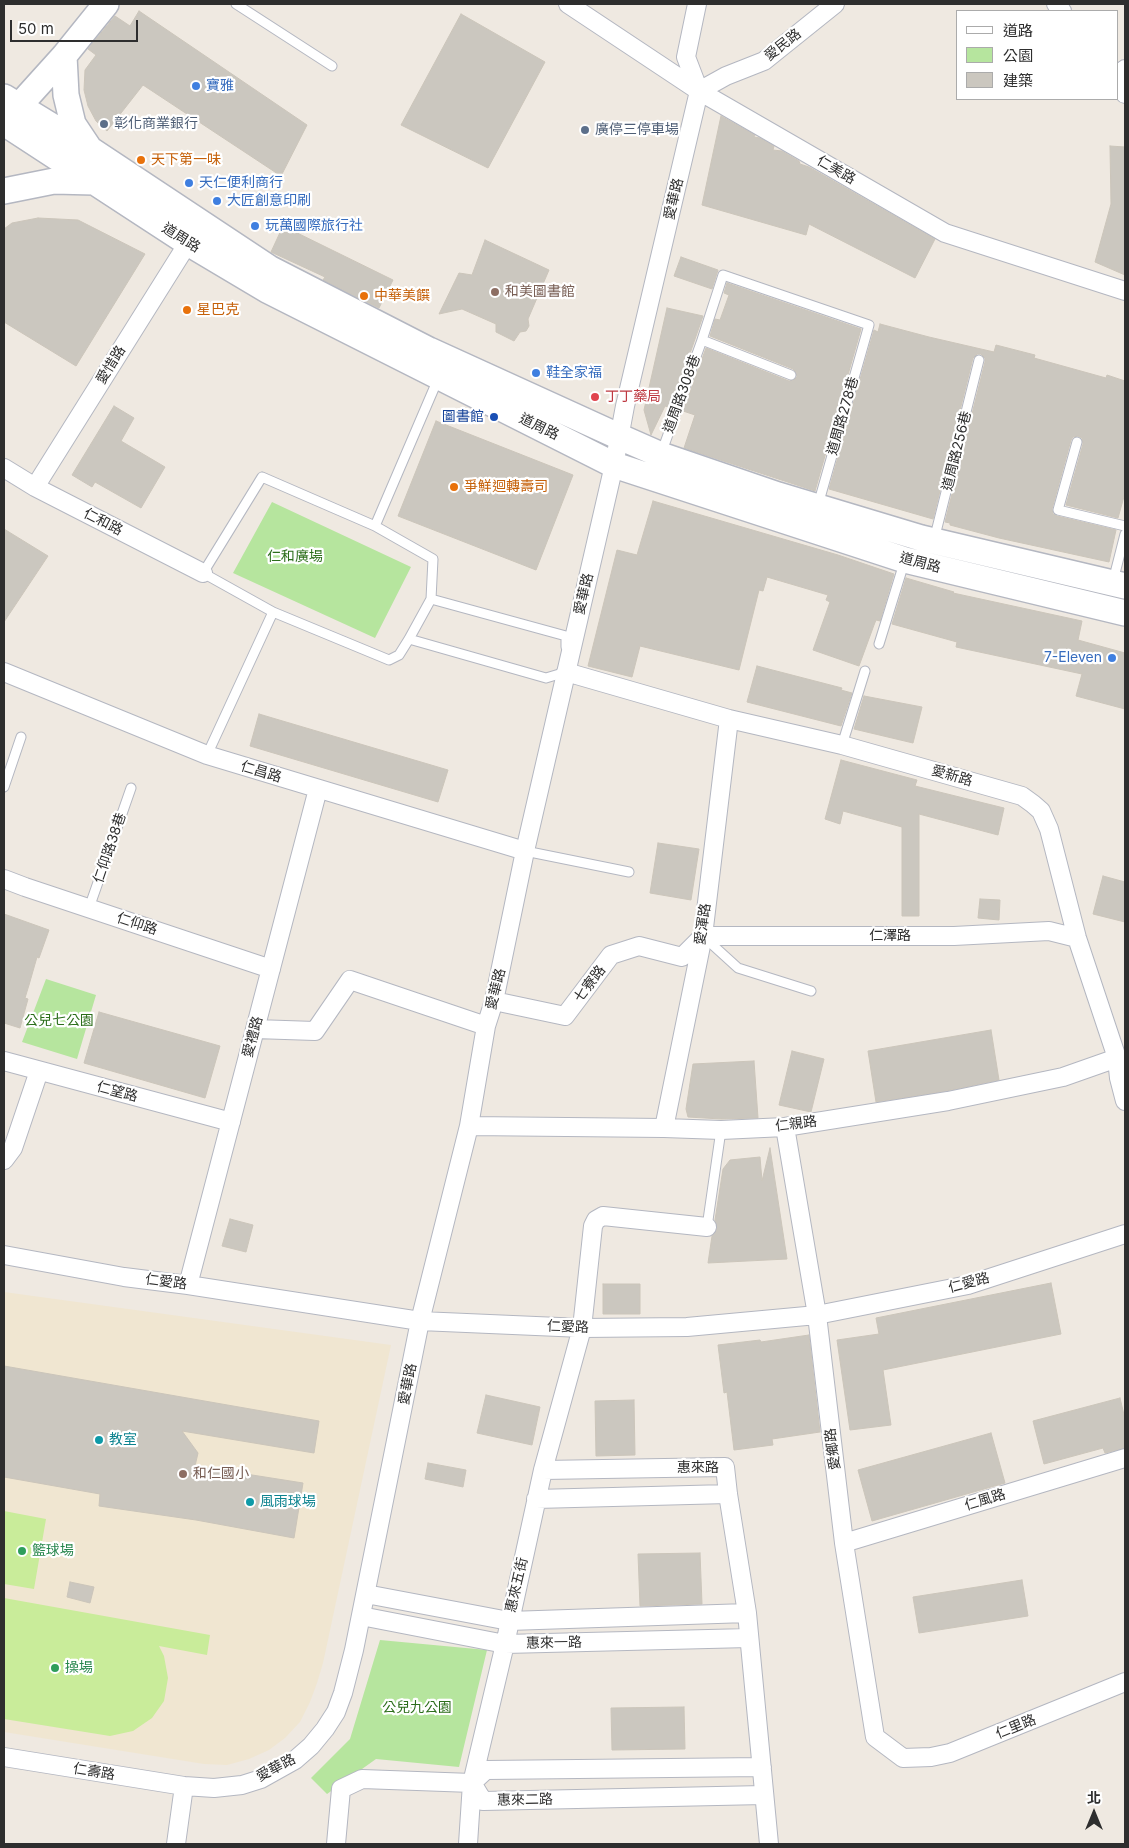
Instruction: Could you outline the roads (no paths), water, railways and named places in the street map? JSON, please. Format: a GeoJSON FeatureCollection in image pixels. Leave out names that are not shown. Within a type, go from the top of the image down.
{"type":"FeatureCollection","features":[{"type":"Feature","properties":{"kind":"main road"},"geometry":{"type":"LineString","coordinates":[[7,116],[64,56],[106,4]]}},
{"type":"Feature","properties":{"kind":"main road"},"geometry":{"type":"LineString","coordinates":[[64,56],[66,95],[73,124],[91,150]]}},
{"type":"Feature","properties":{"kind":"main road","name":"道周路"},"geometry":{"type":"LineString","coordinates":[[7,116],[91,150],[269,268],[430,350],[661,455],[778,496],[934,541],[1119,585]]}},
{"type":"Feature","properties":{"kind":"main road","name":"道周路"},"geometry":{"type":"LineString","coordinates":[[7,116],[94,182],[188,243],[267,290],[614,465],[905,560],[1125,613]]}},
{"type":"Feature","properties":{"kind":"main road"},"geometry":{"type":"LineString","coordinates":[[4,191],[54,181],[94,182]]}},
{"type":"Feature","properties":{"kind":"street"},"geometry":{"type":"LineString","coordinates":[[697,4],[686,57],[699,91]]}},
{"type":"Feature","properties":{"kind":"street","name":"愛民路"},"geometry":{"type":"LineString","coordinates":[[699,91],[726,76],[764,61],[835,4]]}},
{"type":"Feature","properties":{"kind":"street","name":"仁美路"},"geometry":{"type":"LineString","coordinates":[[572,5],[699,91],[946,233],[1125,291]]}},
{"type":"Feature","properties":{"kind":"street","name":"愛華路"},"geometry":{"type":"LineString","coordinates":[[184,1786],[214,1788],[242,1784],[261,1779],[281,1769],[311,1746],[336,1712],[344,1693],[366,1594],[420,1321],[469,1126],[486,1026],[494,1001],[524,851],[699,91]]}},
{"type":"Feature","properties":{"kind":"street","name":"愛惜路"},"geometry":{"type":"LineString","coordinates":[[35,487],[188,243]]}},
{"type":"Feature","properties":{"kind":"street","name":"仁和路"},"geometry":{"type":"LineString","coordinates":[[4,468],[35,487],[203,573]]}},
{"type":"Feature","properties":{"kind":"street","name":"仁昌路"},"geometry":{"type":"LineString","coordinates":[[4,672],[206,755],[524,851]]}},
{"type":"Feature","properties":{"kind":"street","name":"愛新路"},"geometry":{"type":"LineString","coordinates":[[566,672],[729,718],[842,745],[1022,796],[1033,804],[1041,811],[1049,829],[1077,938],[1117,1058],[1122,1076],[1125,1101]]}},
{"type":"Feature","properties":{"kind":"street","name":"愛渾路"},"geometry":{"type":"LineString","coordinates":[[664,1128],[703,936],[729,718]]}},
{"type":"Feature","properties":{"kind":"street","name":"愛禮路"},"geometry":{"type":"LineString","coordinates":[[188,1285],[318,789]]}},
{"type":"Feature","properties":{"kind":"street","name":"仁仰路"},"geometry":{"type":"LineString","coordinates":[[4,879],[271,969]]}},
{"type":"Feature","properties":{"kind":"street","name":"仁澤路"},"geometry":{"type":"LineString","coordinates":[[703,936],[954,936],[1049,931],[1077,938]]}},
{"type":"Feature","properties":{"kind":"street","name":"七寮路"},"geometry":{"type":"LineString","coordinates":[[494,1001],[565,1016],[611,956],[639,946],[682,957],[703,936]]}},
{"type":"Feature","properties":{"kind":"street"},"geometry":{"type":"LineString","coordinates":[[255,1029],[315,1031],[350,980],[486,1026]]}},
{"type":"Feature","properties":{"kind":"street","name":"仁親路"},"geometry":{"type":"LineString","coordinates":[[469,1126],[721,1130],[785,1127],[957,1099],[1063,1077],[1117,1058]]}},
{"type":"Feature","properties":{"kind":"street","name":"仁望路"},"geometry":{"type":"LineString","coordinates":[[4,1061],[231,1122]]}},
{"type":"Feature","properties":{"kind":"street"},"geometry":{"type":"LineString","coordinates":[[4,1160],[14,1148],[39,1071]]}},
{"type":"Feature","properties":{"kind":"street","name":"愛鄉路"},"geometry":{"type":"LineString","coordinates":[[785,1127],[817,1315],[844,1542],[875,1737],[903,1758]]}},
{"type":"Feature","properties":{"kind":"street","name":"惠來五街"},"geometry":{"type":"LineString","coordinates":[[468,1844],[472,1783],[543,1470],[582,1328],[593,1226],[596,1220],[603,1216],[708,1227]]}},
{"type":"Feature","properties":{"kind":"street","name":"仁愛路"},"geometry":{"type":"LineString","coordinates":[[4,1255],[124,1277],[420,1321],[582,1328],[687,1327],[817,1315],[968,1286],[1125,1234]]}},
{"type":"Feature","properties":{"kind":"street","name":"仁風路"},"geometry":{"type":"LineString","coordinates":[[844,1542],[1125,1458]]}},
{"type":"Feature","properties":{"kind":"street","name":"惠來路"},"geometry":{"type":"LineString","coordinates":[[536,1500],[728,1494],[725,1467],[543,1470]]}},
{"type":"Feature","properties":{"kind":"street"},"geometry":{"type":"LineString","coordinates":[[728,1494],[747,1613],[768,1844]]}},
{"type":"Feature","properties":{"kind":"street","name":"惠來一路"},"geometry":{"type":"LineString","coordinates":[[366,1594],[509,1622],[747,1613]]}},
{"type":"Feature","properties":{"kind":"street","name":"惠來一路"},"geometry":{"type":"LineString","coordinates":[[361,1616],[505,1644],[749,1638]]}},
{"type":"Feature","properties":{"kind":"street","name":"仁里路"},"geometry":{"type":"LineString","coordinates":[[903,1758],[931,1757],[950,1753],[1125,1682]]}},
{"type":"Feature","properties":{"kind":"street","name":"仁壽路"},"geometry":{"type":"LineString","coordinates":[[4,1757],[184,1786]]}},
{"type":"Feature","properties":{"kind":"street"},"geometry":{"type":"LineString","coordinates":[[336,1844],[341,1789],[362,1779],[472,1783],[486,1770],[762,1767]]}},
{"type":"Feature","properties":{"kind":"street","name":"惠來二路"},"geometry":{"type":"LineString","coordinates":[[472,1783],[483,1801],[764,1795]]}},
{"type":"Feature","properties":{"kind":"street"},"geometry":{"type":"LineString","coordinates":[[176,1844],[184,1786]]}},
{"type":"Feature","properties":{"kind":"lane"},"geometry":{"type":"LineString","coordinates":[[236,4],[332,66]]}},
{"type":"Feature","properties":{"kind":"lane","name":"道周路278巷"},"geometry":{"type":"LineString","coordinates":[[702,340],[722,275],[869,324],[818,507]]}},
{"type":"Feature","properties":{"kind":"lane","name":"道周路308巷"},"geometry":{"type":"LineString","coordinates":[[661,455],[702,340],[791,376]]}},
{"type":"Feature","properties":{"kind":"lane","name":"道周路256巷"},"geometry":{"type":"LineString","coordinates":[[934,541],[980,360]]}},
{"type":"Feature","properties":{"kind":"lane"},"geometry":{"type":"LineString","coordinates":[[375,526],[439,378]]}},
{"type":"Feature","properties":{"kind":"lane"},"geometry":{"type":"LineString","coordinates":[[1077,442],[1058,510],[1125,526]]}},
{"type":"Feature","properties":{"kind":"lane"},"geometry":{"type":"LineString","coordinates":[[262,477],[375,526],[433,559],[431,599],[410,639],[399,655],[389,660],[273,612],[203,573],[262,477]]}},
{"type":"Feature","properties":{"kind":"lane"},"geometry":{"type":"LineString","coordinates":[[1119,585],[1125,534]]}},
{"type":"Feature","properties":{"kind":"lane"},"geometry":{"type":"LineString","coordinates":[[879,644],[905,560]]}},
{"type":"Feature","properties":{"kind":"lane"},"geometry":{"type":"LineString","coordinates":[[410,639],[546,678],[566,672],[566,636],[431,599]]}},
{"type":"Feature","properties":{"kind":"lane"},"geometry":{"type":"LineString","coordinates":[[206,755],[273,612]]}},
{"type":"Feature","properties":{"kind":"lane"},"geometry":{"type":"LineString","coordinates":[[842,745],[865,671]]}},
{"type":"Feature","properties":{"kind":"lane"},"geometry":{"type":"LineString","coordinates":[[4,787],[21,737]]}},
{"type":"Feature","properties":{"kind":"lane","name":"仁仰路38巷"},"geometry":{"type":"LineString","coordinates":[[89,908],[132,788]]}},
{"type":"Feature","properties":{"kind":"lane"},"geometry":{"type":"LineString","coordinates":[[524,851],[629,872]]}},
{"type":"Feature","properties":{"kind":"lane"},"geometry":{"type":"LineString","coordinates":[[703,936],[738,968],[811,991]]}},
{"type":"Feature","properties":{"kind":"lane"},"geometry":{"type":"LineString","coordinates":[[708,1227],[721,1130]]}},
{"type":"Feature","properties":{"kind":"place","name":"寶雅"},"geometry":{"type":"Point","coordinates":[196,86]}},
{"type":"Feature","properties":{"kind":"place","name":"彰化商業銀行"},"geometry":{"type":"Point","coordinates":[104,124]}},
{"type":"Feature","properties":{"kind":"place","name":"廣停三停車場"},"geometry":{"type":"Point","coordinates":[585,130]}},
{"type":"Feature","properties":{"kind":"place","name":"天下第一味"},"geometry":{"type":"Point","coordinates":[141,160]}},
{"type":"Feature","properties":{"kind":"place","name":"天仁便利商行"},"geometry":{"type":"Point","coordinates":[189,183]}},
{"type":"Feature","properties":{"kind":"place","name":"大匠創意印刷"},"geometry":{"type":"Point","coordinates":[217,201]}},
{"type":"Feature","properties":{"kind":"place","name":"玩萬國際旅行社"},"geometry":{"type":"Point","coordinates":[255,226]}},
{"type":"Feature","properties":{"kind":"place","name":"和美圖書館"},"geometry":{"type":"Point","coordinates":[495,292]}},
{"type":"Feature","properties":{"kind":"place","name":"中華美饌"},"geometry":{"type":"Point","coordinates":[364,296]}},
{"type":"Feature","properties":{"kind":"place","name":"星巴克"},"geometry":{"type":"Point","coordinates":[187,310]}},
{"type":"Feature","properties":{"kind":"place","name":"鞋全家福"},"geometry":{"type":"Point","coordinates":[536,373]}},
{"type":"Feature","properties":{"kind":"place","name":"丁丁藥局"},"geometry":{"type":"Point","coordinates":[595,397]}},
{"type":"Feature","properties":{"kind":"place","name":"圖書館"},"geometry":{"type":"Point","coordinates":[494,417]}},
{"type":"Feature","properties":{"kind":"place","name":"爭鮮迴轉壽司"},"geometry":{"type":"Point","coordinates":[454,487]}},
{"type":"Feature","properties":{"kind":"place","name":"7-Eleven"},"geometry":{"type":"Point","coordinates":[1112,658]}},
{"type":"Feature","properties":{"kind":"place","name":"教室"},"geometry":{"type":"Point","coordinates":[99,1440]}},
{"type":"Feature","properties":{"kind":"place","name":"和仁國小"},"geometry":{"type":"Point","coordinates":[183,1474]}},
{"type":"Feature","properties":{"kind":"place","name":"風雨球場"},"geometry":{"type":"Point","coordinates":[250,1502]}},
{"type":"Feature","properties":{"kind":"place","name":"籃球場"},"geometry":{"type":"Point","coordinates":[22,1551]}},
{"type":"Feature","properties":{"kind":"place","name":"操場"},"geometry":{"type":"Point","coordinates":[55,1668]}},
{"type":"Feature","properties":{"kind":"park label","name":"仁和廣場"},"geometry":{"type":"Point","coordinates":[295,557]}},
{"type":"Feature","properties":{"kind":"park label","name":"公兒七公園"},"geometry":{"type":"Point","coordinates":[59,1021]}},
{"type":"Feature","properties":{"kind":"park label","name":"公兒九公園"},"geometry":{"type":"Point","coordinates":[417,1708]}}]}
